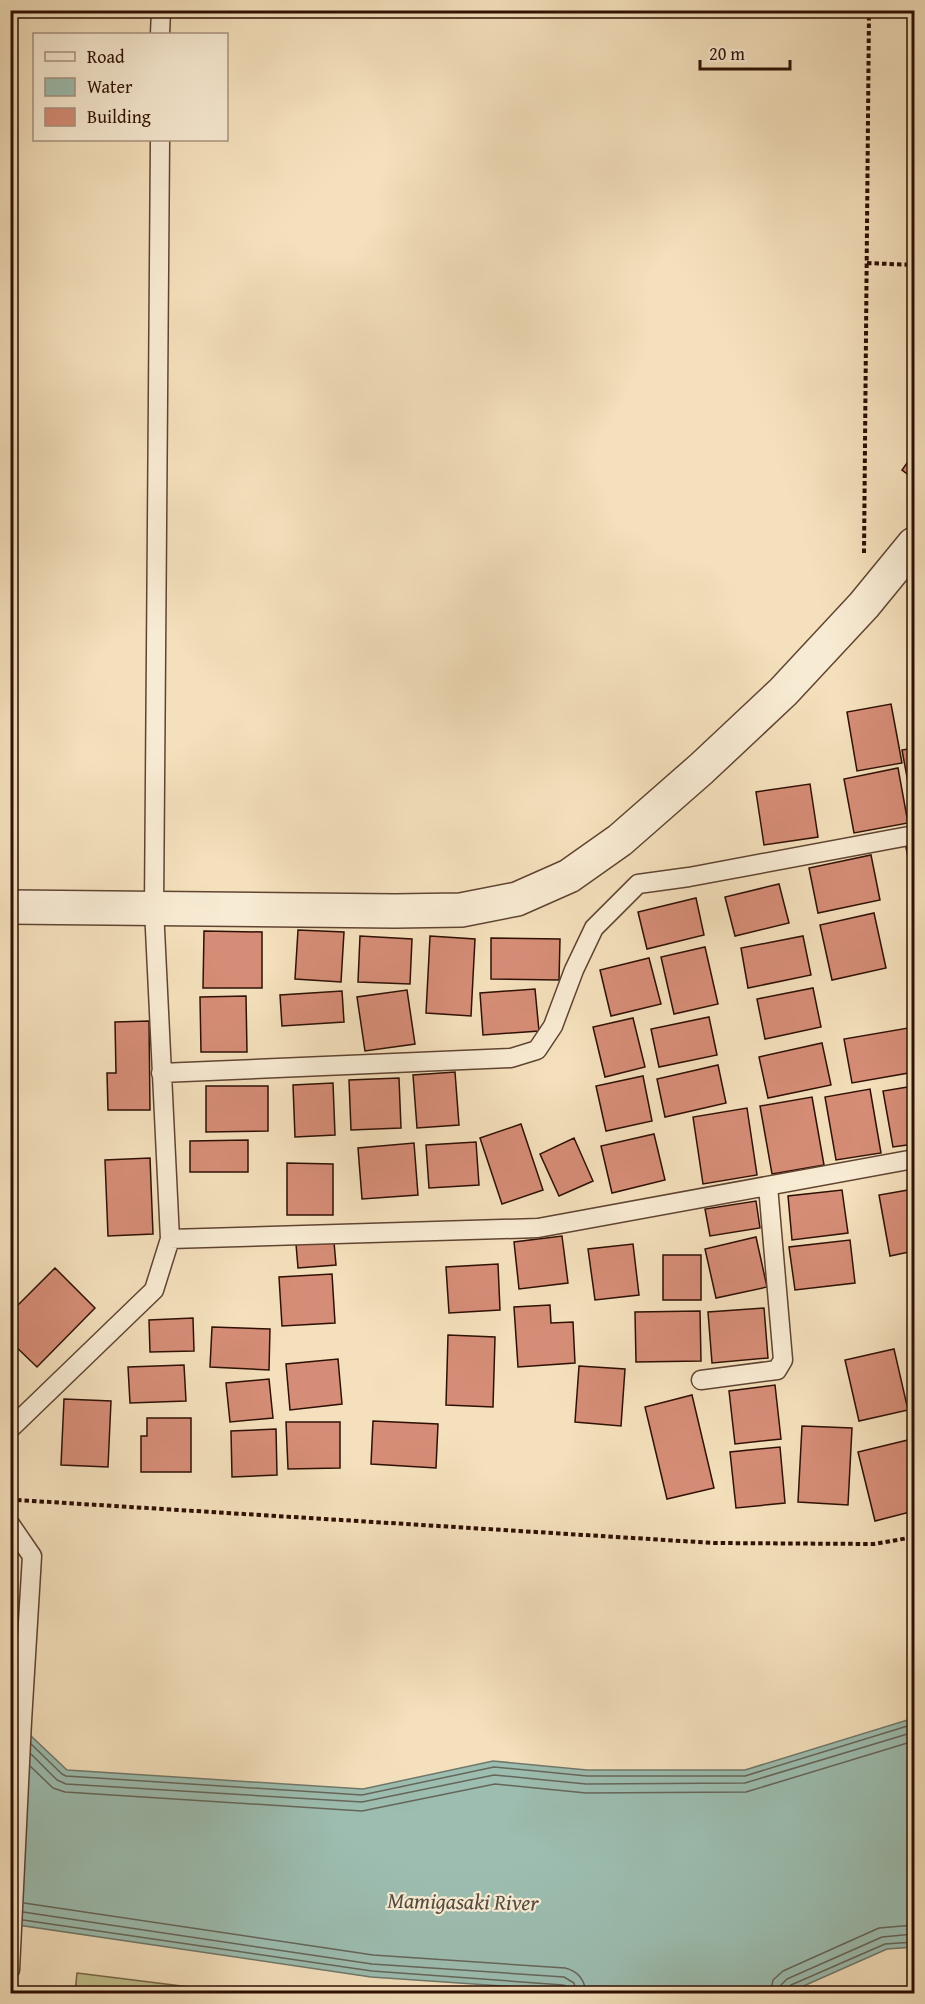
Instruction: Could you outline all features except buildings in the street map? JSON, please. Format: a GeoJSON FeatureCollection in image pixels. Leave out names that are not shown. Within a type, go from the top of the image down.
{"type":"FeatureCollection","features":[{"type":"Feature","properties":{"kind":"street"},"geometry":{"type":"LineString","coordinates":[[10,907],[461,910],[517,899],[569,876],[620,840],[701,769],[783,692],[864,605],[915,544]]}},
{"type":"Feature","properties":{"kind":"lane"},"geometry":{"type":"LineString","coordinates":[[160,33],[161,10]]}},
{"type":"Feature","properties":{"kind":"lane"},"geometry":{"type":"LineString","coordinates":[[10,1429],[154,1290],[170,1239],[154,909],[160,141]]}},
{"type":"Feature","properties":{"kind":"lane"},"geometry":{"type":"LineString","coordinates":[[161,1073],[511,1058],[537,1050],[553,1026],[574,970],[594,928],[638,884],[689,877],[915,835]]}},
{"type":"Feature","properties":{"kind":"lane"},"geometry":{"type":"LineString","coordinates":[[170,1239],[538,1228],[915,1159]]}},
{"type":"Feature","properties":{"kind":"lane"},"geometry":{"type":"LineString","coordinates":[[701,1380],[777,1370],[783,1360],[768,1186]]}},
{"type":"Feature","properties":{"kind":"lane"},"geometry":{"type":"LineString","coordinates":[[10,1524],[32,1556],[10,1970]]}},
{"type":"Feature","properties":{"kind":"path"},"geometry":{"type":"LineString","coordinates":[[864,558],[869,10]]}},
{"type":"Feature","properties":{"kind":"path"},"geometry":{"type":"LineString","coordinates":[[867,263],[915,265]]}},
{"type":"Feature","properties":{"kind":"path"},"geometry":{"type":"LineString","coordinates":[[10,1500],[714,1543],[874,1544],[915,1537]]}},
{"type":"Feature","properties":{"kind":"green space"},"geometry":{"type":"Polygon","coordinates":[[[77,1973],[238,1993],[75,1993],[77,1973]]]}},
{"type":"Feature","properties":{"kind":"water","name":"Mamigasaki River"},"geometry":{"type":"Polygon","coordinates":[[[11,1717],[67,1770],[363,1789],[493,1761],[587,1770],[745,1770],[914,1718],[914,1947],[887,1949],[790,1992],[588,1992],[371,1977],[11,1924],[11,1717]]]}}]}
